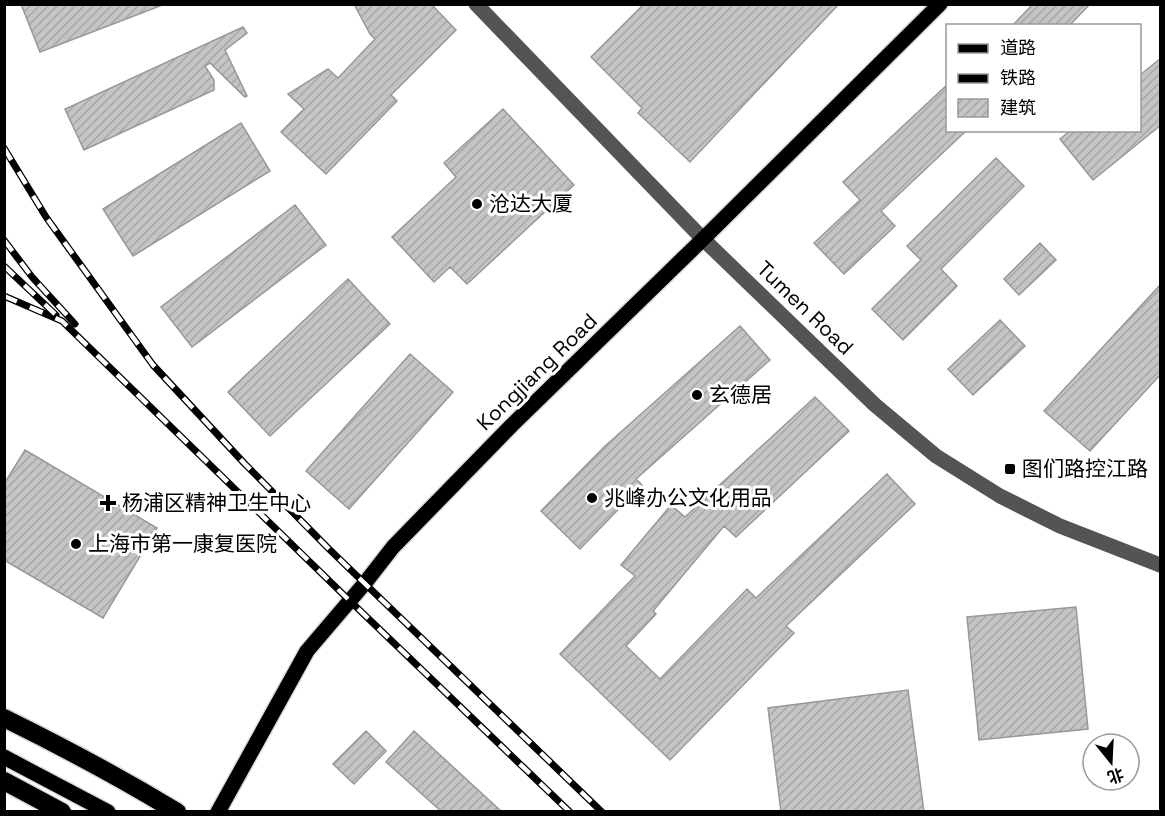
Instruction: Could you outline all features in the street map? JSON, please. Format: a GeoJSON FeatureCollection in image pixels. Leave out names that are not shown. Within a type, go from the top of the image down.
{"type":"FeatureCollection","features":[{"type":"Feature","properties":{"kind":"highway"},"geometry":{"type":"LineString","coordinates":[[4,718],[177,812]]}},
{"type":"Feature","properties":{"kind":"highway"},"geometry":{"type":"LineString","coordinates":[[4,781],[62,812]]}},
{"type":"Feature","properties":{"kind":"main road","name":"Kongjiang Road"},"geometry":{"type":"LineString","coordinates":[[218,812],[307,651],[393,547],[512,425],[940,4]]}},
{"type":"Feature","properties":{"kind":"main road"},"geometry":{"type":"LineString","coordinates":[[4,756],[108,812]]}},
{"type":"Feature","properties":{"kind":"street","name":"Tumen Road"},"geometry":{"type":"LineString","coordinates":[[476,4],[703,239],[875,405],[936,456],[1000,496],[1060,526],[1161,565]]}},
{"type":"Feature","properties":{"kind":"building"},"geometry":{"type":"Polygon","coordinates":[[[21,4],[160,4],[160,6],[40,52],[21,4]]]}},
{"type":"Feature","properties":{"kind":"building"},"geometry":{"type":"Polygon","coordinates":[[[354,4],[431,4],[456,30],[391,95],[397,101],[326,174],[281,132],[304,109],[288,94],[328,69],[338,78],[375,39],[354,4]]]}},
{"type":"Feature","properties":{"kind":"building"},"geometry":{"type":"Polygon","coordinates":[[[644,4],[839,4],[690,162],[638,113],[642,108],[591,57],[644,4]]]}},
{"type":"Feature","properties":{"kind":"building"},"geometry":{"type":"Polygon","coordinates":[[[1033,4],[1090,4],[1071,24],[1014,24],[1033,4]]]}},
{"type":"Feature","properties":{"kind":"building"},"geometry":{"type":"Polygon","coordinates":[[[243,27],[247,33],[225,50],[247,96],[245,97],[210,63],[205,66],[214,80],[214,90],[84,150],[65,109],[243,27]]]}},
{"type":"Feature","properties":{"kind":"building"},"geometry":{"type":"Polygon","coordinates":[[[1161,58],[1161,125],[1093,180],[1060,139],[1069,132],[1141,132],[1141,74],[1161,58]]]}},
{"type":"Feature","properties":{"kind":"building"},"geometry":{"type":"Polygon","coordinates":[[[946,86],[946,132],[965,132],[881,211],[895,226],[844,274],[814,243],[860,200],[843,182],[946,86]]]}},
{"type":"Feature","properties":{"kind":"building","name":"沧达大厦"},"geometry":{"type":"Polygon","coordinates":[[[503,109],[574,185],[467,284],[450,267],[434,282],[392,237],[456,177],[444,163],[503,109]]]}},
{"type":"Feature","properties":{"kind":"building"},"geometry":{"type":"Polygon","coordinates":[[[241,123],[270,171],[133,256],[103,209],[241,123]]]}},
{"type":"Feature","properties":{"kind":"building"},"geometry":{"type":"Polygon","coordinates":[[[996,158],[1024,186],[941,269],[957,286],[903,340],[872,309],[921,260],[907,246],[996,158]]]}},
{"type":"Feature","properties":{"kind":"building"},"geometry":{"type":"Polygon","coordinates":[[[295,205],[326,245],[192,347],[161,307],[295,205]]]}},
{"type":"Feature","properties":{"kind":"building"},"geometry":{"type":"Polygon","coordinates":[[[1040,243],[1056,260],[1019,295],[1004,279],[1040,243]]]}},
{"type":"Feature","properties":{"kind":"building"},"geometry":{"type":"Polygon","coordinates":[[[348,279],[390,324],[270,436],[228,392],[348,279]]]}},
{"type":"Feature","properties":{"kind":"building"},"geometry":{"type":"Polygon","coordinates":[[[1161,284],[1161,374],[1090,451],[1044,411],[1161,284]]]}},
{"type":"Feature","properties":{"kind":"building"},"geometry":{"type":"Polygon","coordinates":[[[1000,320],[1025,346],[973,395],[948,369],[1000,320]]]}},
{"type":"Feature","properties":{"kind":"building"},"geometry":{"type":"Polygon","coordinates":[[[740,326],[770,360],[636,479],[642,485],[580,549],[541,511],[604,447],[740,326]]]}},
{"type":"Feature","properties":{"kind":"building"},"geometry":{"type":"Polygon","coordinates":[[[410,354],[453,392],[349,509],[306,471],[410,354]]]}},
{"type":"Feature","properties":{"kind":"building"},"geometry":{"type":"Polygon","coordinates":[[[815,397],[849,431],[736,537],[724,526],[653,611],[656,614],[626,646],[660,679],[747,589],[756,598],[887,474],[915,504],[786,626],[794,633],[670,760],[560,654],[635,576],[621,565],[671,505],[685,517],[815,397]]]}},
{"type":"Feature","properties":{"kind":"building","name":"上海市第一康复医院"},"geometry":{"type":"Polygon","coordinates":[[[25,450],[157,528],[103,618],[4,560],[4,484],[25,450]]]}},
{"type":"Feature","properties":{"kind":"building"},"geometry":{"type":"Polygon","coordinates":[[[1076,607],[1088,729],[979,740],[967,617],[1076,607]]]}},
{"type":"Feature","properties":{"kind":"building"},"geometry":{"type":"Polygon","coordinates":[[[908,690],[924,812],[781,812],[768,708],[908,690]]]}},
{"type":"Feature","properties":{"kind":"building"},"geometry":{"type":"Polygon","coordinates":[[[366,731],[386,751],[354,784],[333,764],[366,731]]]}},
{"type":"Feature","properties":{"kind":"building"},"geometry":{"type":"Polygon","coordinates":[[[414,731],[502,812],[442,812],[386,762],[414,731]]]}},
{"type":"Feature","properties":{"kind":"railway"},"geometry":{"type":"LineString","coordinates":[[4,148],[46,217],[153,365],[244,463],[329,549],[602,812]]}},
{"type":"Feature","properties":{"kind":"railway"},"geometry":{"type":"LineString","coordinates":[[4,240],[32,277],[75,324]]}},
{"type":"Feature","properties":{"kind":"railway"},"geometry":{"type":"LineString","coordinates":[[4,266],[56,315]]}},
{"type":"Feature","properties":{"kind":"railway"},"geometry":{"type":"LineString","coordinates":[[4,296],[62,321],[570,812]]}},
{"type":"Feature","properties":{"kind":"place","name":"沧达大厦"},"geometry":{"type":"Point","coordinates":[477,204]}},
{"type":"Feature","properties":{"kind":"place","name":"玄德居"},"geometry":{"type":"Point","coordinates":[697,395]}},
{"type":"Feature","properties":{"kind":"place","name":"图们路控江路"},"geometry":{"type":"Point","coordinates":[1010,469]}},
{"type":"Feature","properties":{"kind":"place","name":"兆峰办公文化用品"},"geometry":{"type":"Point","coordinates":[592,498]}},
{"type":"Feature","properties":{"kind":"place","name":"杨浦区精神卫生中心"},"geometry":{"type":"Point","coordinates":[108,503]}},
{"type":"Feature","properties":{"kind":"place","name":"上海市第一康复医院"},"geometry":{"type":"Point","coordinates":[76,544]}}]}
